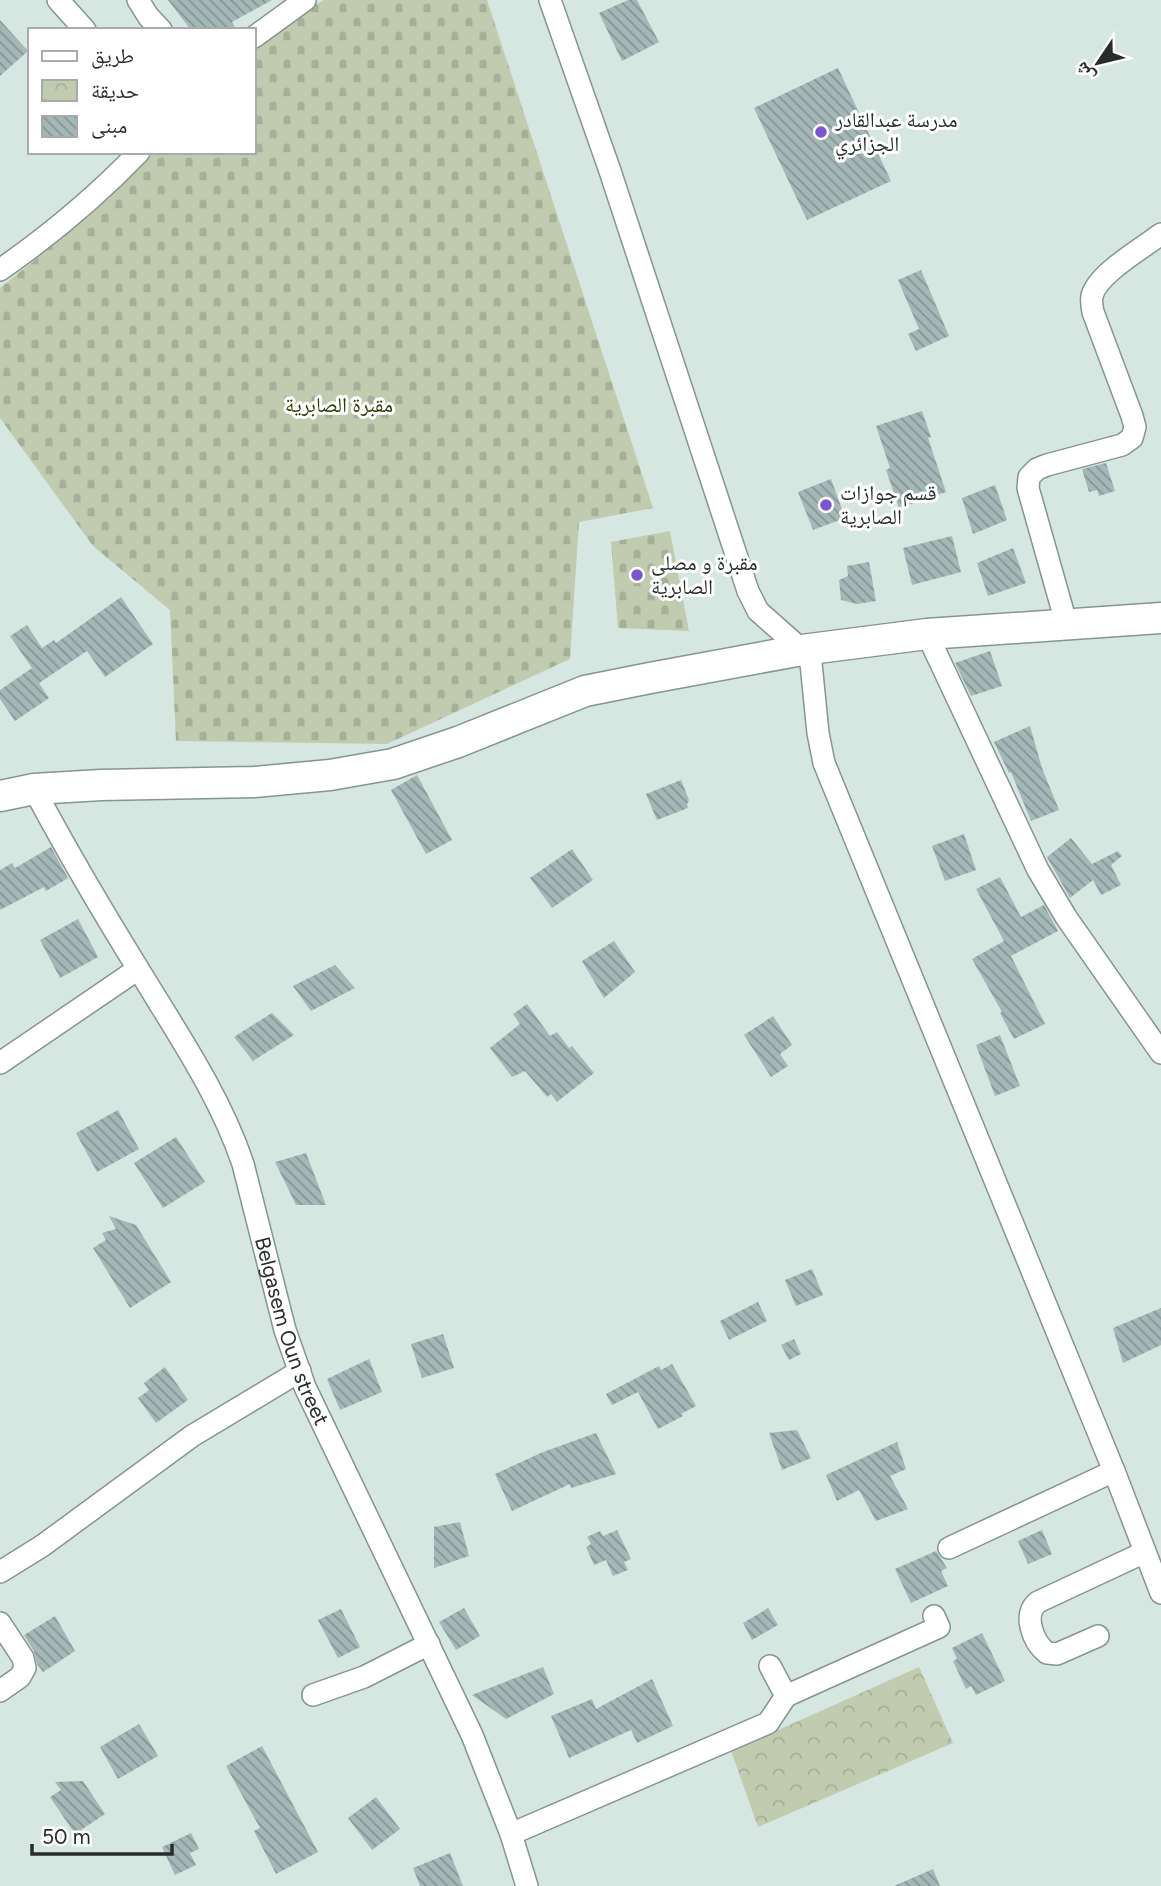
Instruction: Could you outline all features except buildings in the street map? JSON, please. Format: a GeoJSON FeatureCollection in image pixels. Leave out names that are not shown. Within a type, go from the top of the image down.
{"type":"FeatureCollection","features":[{"type":"Feature","properties":{"kind":"street"},"geometry":{"type":"LineString","coordinates":[[58,0],[83,28]]}},
{"type":"Feature","properties":{"kind":"street"},"geometry":{"type":"LineString","coordinates":[[138,0],[159,28]]}},
{"type":"Feature","properties":{"kind":"street"},"geometry":{"type":"LineString","coordinates":[[256,36],[305,0]]}},
{"type":"Feature","properties":{"kind":"street"},"geometry":{"type":"LineString","coordinates":[[550,0],[610,171],[748,591],[758,611],[802,650],[811,663],[824,763],[1114,1471],[1161,1593]]}},
{"type":"Feature","properties":{"kind":"street"},"geometry":{"type":"LineString","coordinates":[[0,270],[72,216],[113,180],[137,154]]}},
{"type":"Feature","properties":{"kind":"street"},"geometry":{"type":"LineString","coordinates":[[1067,626],[1028,488],[1029,477],[1037,469],[1047,465],[1122,445],[1132,438],[1135,427],[1132,416],[1093,312],[1091,297],[1106,275],[1161,234]]}},
{"type":"Feature","properties":{"kind":"street"},"geometry":{"type":"LineString","coordinates":[[0,796],[34,789],[254,782],[330,775],[393,764],[458,742],[585,691],[802,650],[927,634],[1161,618]]}},
{"type":"Feature","properties":{"kind":"street"},"geometry":{"type":"LineString","coordinates":[[927,634],[1038,870],[1066,917],[1160,1049]]}},
{"type":"Feature","properties":{"kind":"street","name":"Belgasem Oun street"},"geometry":{"type":"LineString","coordinates":[[34,789],[67,850],[190,1055],[234,1137],[285,1330],[305,1387],[472,1735],[511,1834],[527,1886]]}},
{"type":"Feature","properties":{"kind":"street"},"geometry":{"type":"LineString","coordinates":[[0,1063],[138,969]]}},
{"type":"Feature","properties":{"kind":"street"},"geometry":{"type":"LineString","coordinates":[[0,1572],[42,1546],[192,1436],[231,1410],[300,1371]]}},
{"type":"Feature","properties":{"kind":"street"},"geometry":{"type":"LineString","coordinates":[[949,1548],[1114,1471]]}},
{"type":"Feature","properties":{"kind":"street"},"geometry":{"type":"LineString","coordinates":[[1098,1636],[1057,1654],[1048,1653],[1041,1646],[1029,1621],[1030,1610],[1038,1602],[1145,1552]]}},
{"type":"Feature","properties":{"kind":"street"},"geometry":{"type":"LineString","coordinates":[[511,1834],[768,1723],[786,1696],[939,1627],[934,1616]]}},
{"type":"Feature","properties":{"kind":"street"},"geometry":{"type":"LineString","coordinates":[[0,1623],[23,1658],[25,1668],[20,1677],[0,1691]]}},
{"type":"Feature","properties":{"kind":"street"},"geometry":{"type":"LineString","coordinates":[[313,1695],[364,1677],[429,1644]]}},
{"type":"Feature","properties":{"kind":"street"},"geometry":{"type":"LineString","coordinates":[[770,1666],[786,1696]]}},
{"type":"Feature","properties":{"kind":"green space","name":"مقبرة الصابرية"},"geometry":{"type":"Polygon","coordinates":[[[324,0],[487,0],[653,508],[579,522],[570,659],[387,744],[176,741],[170,610],[93,546],[0,418],[0,288],[57,242],[153,154],[256,154],[256,38],[324,0]]]}},
{"type":"Feature","properties":{"kind":"green space"},"geometry":{"type":"Polygon","coordinates":[[[670,531],[689,631],[618,628],[611,542],[670,531]]]}},
{"type":"Feature","properties":{"kind":"green space"},"geometry":{"type":"Polygon","coordinates":[[[919,1667],[953,1743],[758,1827],[731,1751],[919,1667]]]}},
{"type":"Feature","properties":{"kind":"place","name":"مدرسة عبدالقادر الجزائري"},"geometry":{"type":"Point","coordinates":[821,132]}},
{"type":"Feature","properties":{"kind":"place","name":"قسم جوازات الصابرية"},"geometry":{"type":"Point","coordinates":[826,505]}},
{"type":"Feature","properties":{"kind":"place","name":"مقبرة و مصلى الصابرية"},"geometry":{"type":"Point","coordinates":[637,575]}}]}
